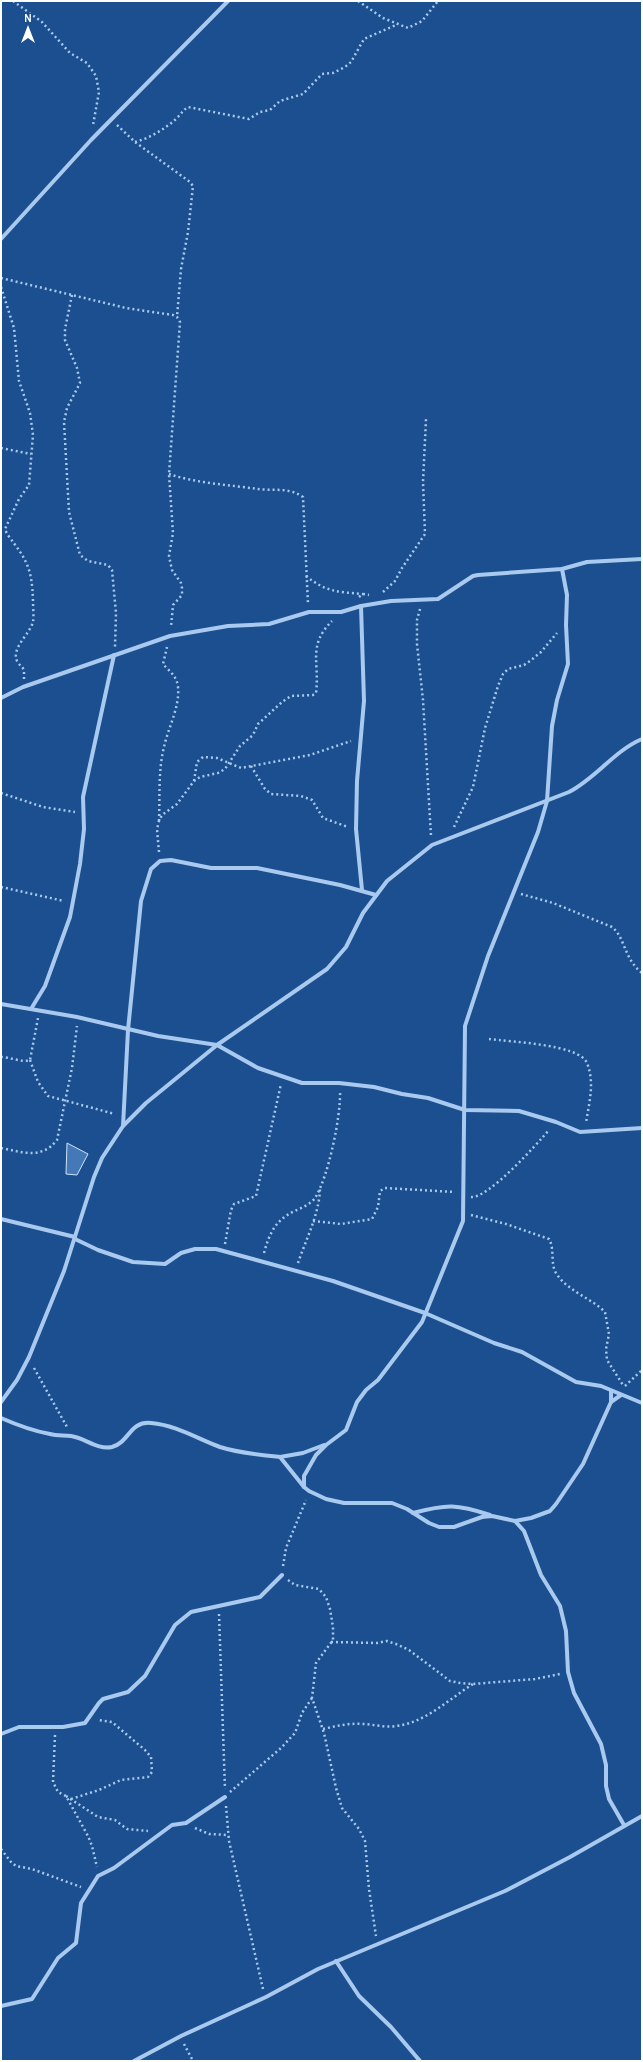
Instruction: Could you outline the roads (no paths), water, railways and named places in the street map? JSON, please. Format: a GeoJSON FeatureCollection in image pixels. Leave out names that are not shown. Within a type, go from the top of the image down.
{"type":"FeatureCollection","features":[{"type":"Feature","properties":{"kind":"street"},"geometry":{"type":"LineString","coordinates":[[1,239],[91,140],[228,1]]}},
{"type":"Feature","properties":{"kind":"street"},"geometry":{"type":"LineString","coordinates":[[1,698],[23,687],[170,636],[228,626],[269,624],[309,612],[341,612],[361,606],[391,601],[441,598],[473,576],[478,575],[562,568],[587,562],[642,559]]}},
{"type":"Feature","properties":{"kind":"street"},"geometry":{"type":"LineString","coordinates":[[304,1487],[304,1476],[311,1463],[326,1445],[346,1430],[357,1402],[366,1390],[378,1380],[422,1322],[457,1239],[463,1221],[465,1026],[488,956],[538,832],[547,801],[552,726],[557,700],[568,669],[566,625],[567,595],[562,568]]}},
{"type":"Feature","properties":{"kind":"street"},"geometry":{"type":"LineString","coordinates":[[361,606],[364,701],[356,829],[362,890]]}},
{"type":"Feature","properties":{"kind":"street"},"geometry":{"type":"LineString","coordinates":[[32,1009],[45,986],[58,952],[73,902],[80,864],[84,829],[83,797],[114,655]]}},
{"type":"Feature","properties":{"kind":"street"},"geometry":{"type":"LineString","coordinates":[[1,1402],[17,1380],[28,1357],[64,1271],[94,1177],[102,1158],[123,1126],[146,1103],[217,1044],[328,969],[346,947],[363,913],[376,895],[387,882],[432,845],[449,837],[547,801],[580,786],[615,755],[642,739]]}},
{"type":"Feature","properties":{"kind":"street"},"geometry":{"type":"LineString","coordinates":[[123,1126],[128,1030],[141,901],[151,869],[160,861],[171,860],[211,868],[257,868],[362,890],[376,895]]}},
{"type":"Feature","properties":{"kind":"street"},"geometry":{"type":"LineString","coordinates":[[1,1004],[77,1017],[128,1030],[217,1044],[258,1068],[283,1078],[302,1082],[339,1083],[374,1087],[402,1094],[428,1098],[465,1110],[519,1111],[556,1122],[575,1131],[585,1132],[642,1128]]}},
{"type":"Feature","properties":{"kind":"street"},"geometry":{"type":"LineString","coordinates":[[1,1219],[75,1238],[117,1258],[147,1264],[165,1264],[181,1253],[195,1249],[216,1249],[333,1281],[425,1313],[494,1343],[535,1358],[576,1382],[596,1385],[642,1403]]}},
{"type":"Feature","properties":{"kind":"street"},"geometry":{"type":"LineString","coordinates":[[413,1513],[449,1505],[515,1520],[540,1516],[550,1510],[556,1504],[583,1464],[610,1402],[611,1391]]}},
{"type":"Feature","properties":{"kind":"street"},"geometry":{"type":"LineString","coordinates":[[610,1402],[621,1395]]}},
{"type":"Feature","properties":{"kind":"street"},"geometry":{"type":"LineString","coordinates":[[1,1418],[24,1427],[51,1434],[72,1436],[95,1445],[107,1447],[114,1446],[124,1440],[137,1425],[152,1423],[176,1429],[223,1448],[280,1457],[303,1453],[326,1445]]}},
{"type":"Feature","properties":{"kind":"street"},"geometry":{"type":"LineString","coordinates":[[280,1457],[304,1487],[326,1499],[344,1503],[392,1503],[429,1523],[446,1527],[492,1516]]}},
{"type":"Feature","properties":{"kind":"street"},"geometry":{"type":"LineString","coordinates":[[515,1520],[524,1532],[529,1548],[547,1586],[560,1606],[566,1631],[568,1672],[574,1693],[601,1744],[606,1765],[606,1786],[609,1799],[624,1825]]}},
{"type":"Feature","properties":{"kind":"street"},"geometry":{"type":"LineString","coordinates":[[1,1734],[18,1727],[78,1726],[87,1721],[103,1699],[128,1692],[145,1676],[175,1625],[191,1612],[260,1597],[274,1581],[282,1575]]}},
{"type":"Feature","properties":{"kind":"street"},"geometry":{"type":"LineString","coordinates":[[1,2006],[32,1999],[58,1958],[76,1943],[81,1903],[98,1876],[114,1868],[175,1824],[183,1823],[225,1797]]}},
{"type":"Feature","properties":{"kind":"street"},"geometry":{"type":"LineString","coordinates":[[134,2061],[181,2036],[266,1997],[336,1961],[505,1891],[570,1857],[642,1816]]}},
{"type":"Feature","properties":{"kind":"street"},"geometry":{"type":"LineString","coordinates":[[336,1961],[360,1996],[391,2027],[420,2061]]}}]}
